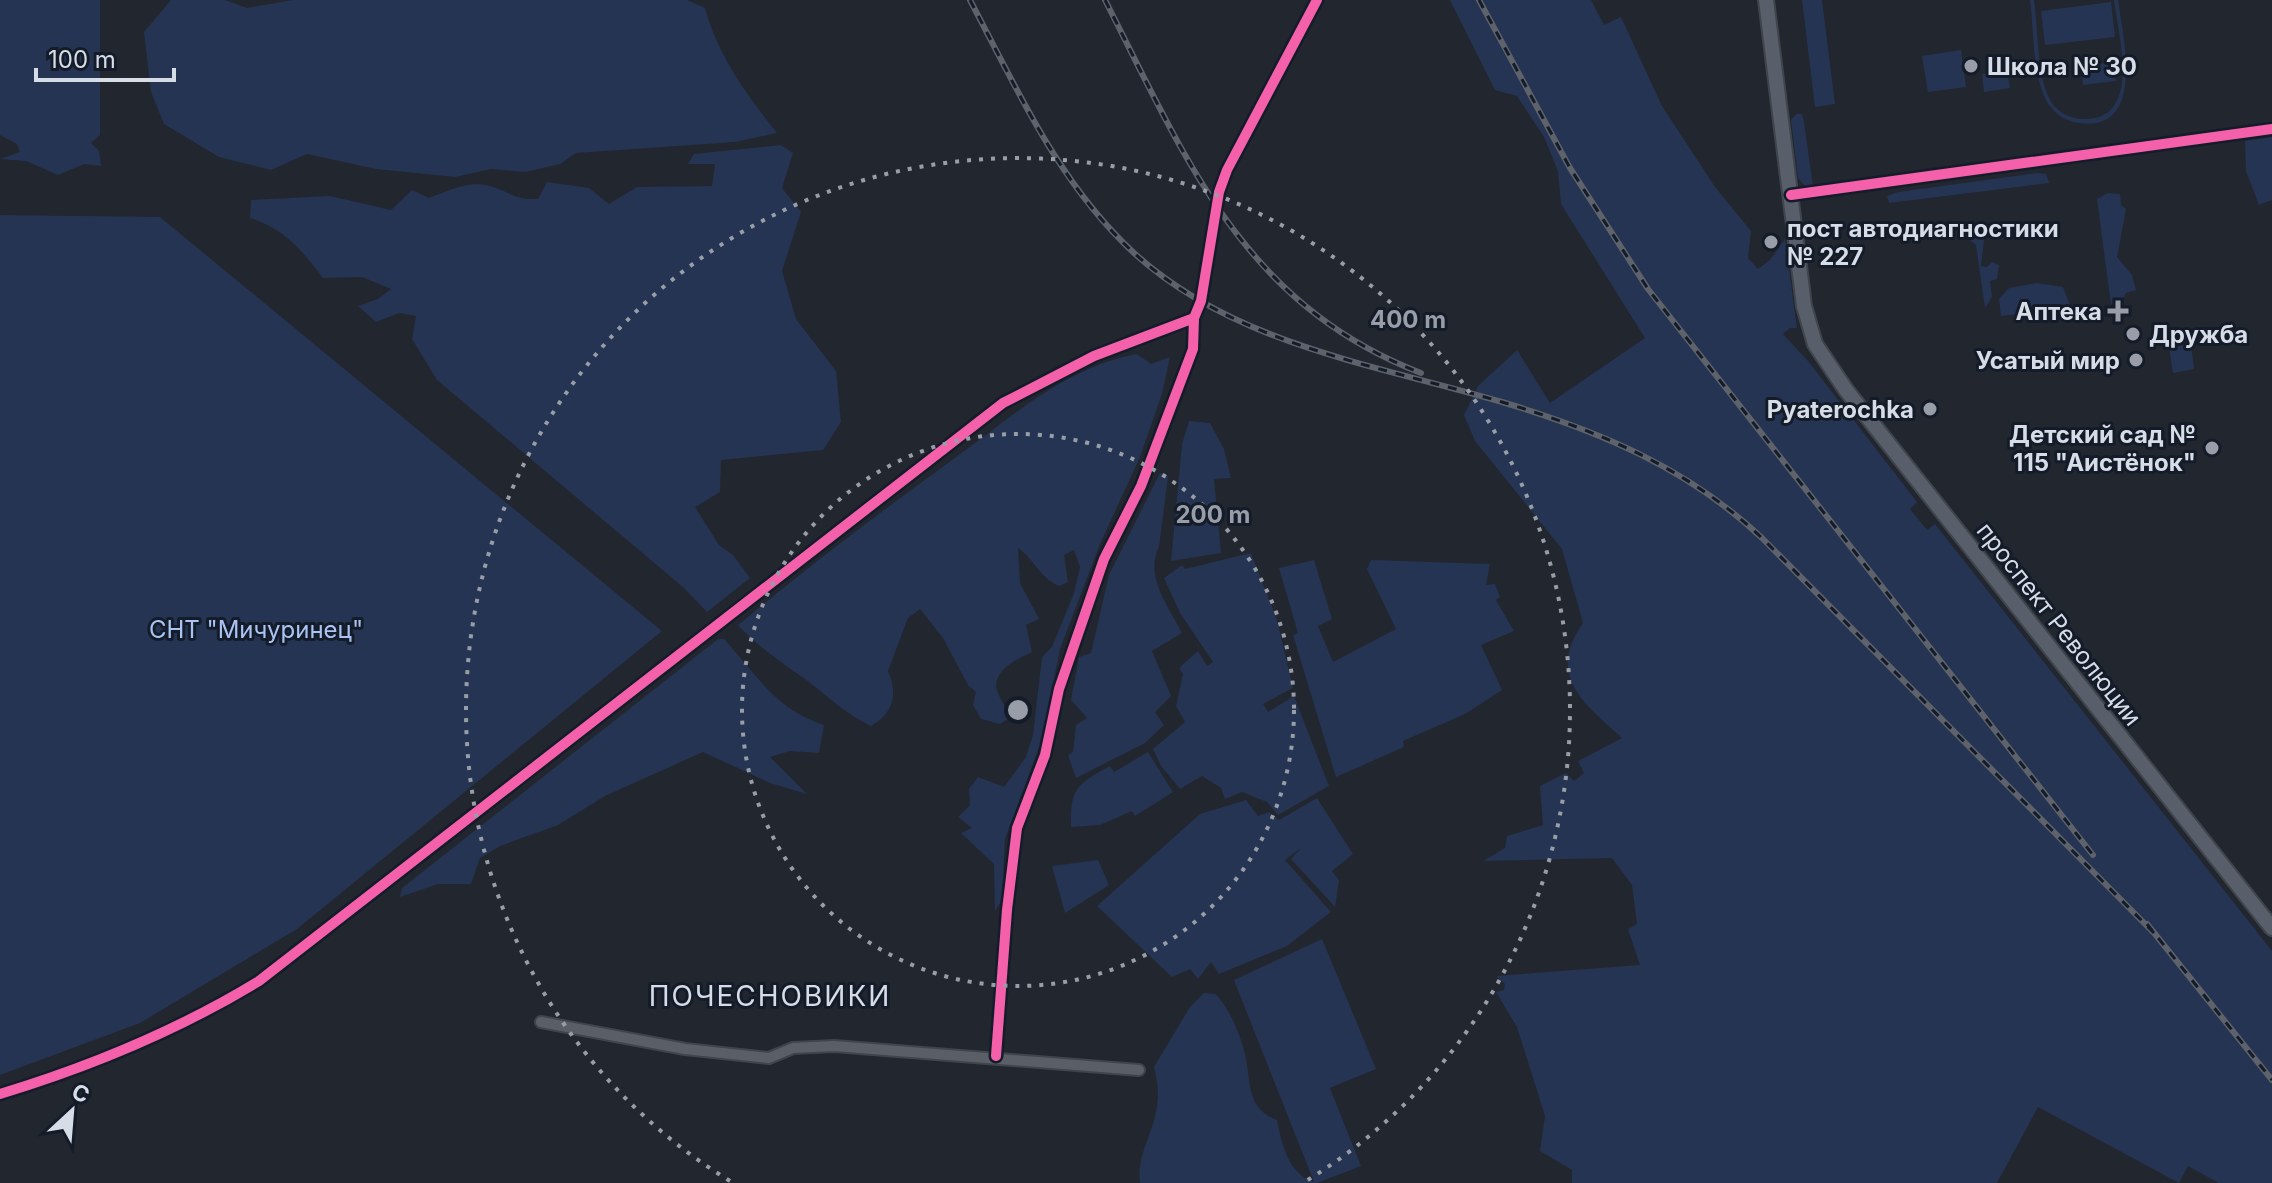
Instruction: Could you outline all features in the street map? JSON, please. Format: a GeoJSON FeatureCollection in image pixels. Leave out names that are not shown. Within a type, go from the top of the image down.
{"type":"FeatureCollection","features":[{"type":"Feature","properties":{"kind":"main road","name":"проспект Революции"},"geometry":{"type":"LineString","coordinates":[[1766,0],[1804,306],[1815,344],[1846,390],[2272,928]]}},
{"type":"Feature","properties":{"kind":"street"},"geometry":{"type":"LineString","coordinates":[[996,1056],[1007,910],[1017,828],[1045,755],[1059,689],[1104,559],[1141,486],[1193,349],[1194,318],[1201,301],[1219,192],[1227,170],[1317,0]]}},
{"type":"Feature","properties":{"kind":"street"},"geometry":{"type":"LineString","coordinates":[[1791,195],[2272,129]]}},
{"type":"Feature","properties":{"kind":"street"},"geometry":{"type":"LineString","coordinates":[[0,1094],[81,1069],[172,1030],[259,981],[1003,403],[1094,356],[1194,318]]}},
{"type":"Feature","properties":{"kind":"street"},"geometry":{"type":"LineString","coordinates":[[541,1022],[685,1049],[769,1058],[793,1048],[834,1046],[996,1056],[1139,1070]]}},
{"type":"Feature","properties":{"kind":"green space"},"geometry":{"type":"Polygon","coordinates":[[[0,0],[100,0],[100,135],[91,143],[99,151],[101,166],[84,164],[58,175],[26,161],[0,159],[20,152],[17,144],[0,135],[0,0]]]}},
{"type":"Feature","properties":{"kind":"green space"},"geometry":{"type":"Polygon","coordinates":[[[171,0],[225,0],[247,8],[293,0],[687,0],[705,8],[726,59],[777,133],[735,142],[576,153],[560,164],[526,172],[491,169],[455,177],[376,169],[307,154],[271,170],[219,157],[164,124],[151,92],[144,32],[171,0]]]}},
{"type":"Feature","properties":{"kind":"green space"},"geometry":{"type":"Polygon","coordinates":[[[1450,0],[1591,0],[1604,25],[1621,17],[1662,106],[1715,187],[1751,231],[1748,258],[1758,269],[1770,260],[1785,239],[1797,328],[1790,328],[1783,334],[1808,361],[1917,502],[1910,509],[1927,530],[1935,524],[2272,951],[2272,1183],[2219,1183],[2188,1166],[2179,1183],[2038,1107],[1997,1183],[1572,1183],[1572,1170],[1540,1151],[1545,1116],[1517,1027],[1496,992],[1504,990],[1505,984],[1496,976],[1640,965],[1628,929],[1637,924],[1632,885],[1612,858],[1483,861],[1505,848],[1507,836],[1543,825],[1540,786],[1566,773],[1574,781],[1584,773],[1578,761],[1622,738],[1583,700],[1569,673],[1572,641],[1583,623],[1562,549],[1475,441],[1464,415],[1478,386],[1517,350],[1550,403],[1645,338],[1561,204],[1558,171],[1544,137],[1517,96],[1495,90],[1450,0]]]}},
{"type":"Feature","properties":{"kind":"green space"},"geometry":{"type":"Polygon","coordinates":[[[1802,0],[1822,0],[1835,104],[1815,107],[1802,0]]]}},
{"type":"Feature","properties":{"kind":"green space"},"geometry":{"type":"Polygon","coordinates":[[[2030,0],[2034,0],[2040,64],[2049,98],[2063,113],[2084,119],[2102,116],[2114,106],[2120,91],[2122,53],[2114,0],[2118,0],[2126,79],[2122,98],[2114,113],[2100,122],[2078,123],[2063,118],[2051,107],[2038,75],[2030,0]]]}},
{"type":"Feature","properties":{"kind":"green space"},"geometry":{"type":"Polygon","coordinates":[[[2111,2],[2115,37],[2045,45],[2041,11],[2111,2]]]}},
{"type":"Feature","properties":{"kind":"green space"},"geometry":{"type":"Polygon","coordinates":[[[1961,50],[1966,87],[1928,92],[1922,56],[1961,50]]]}},
{"type":"Feature","properties":{"kind":"green space"},"geometry":{"type":"Polygon","coordinates":[[[2114,62],[2116,81],[2083,85],[2081,66],[2114,62]]]}},
{"type":"Feature","properties":{"kind":"green space"},"geometry":{"type":"Polygon","coordinates":[[[2007,71],[2010,88],[1984,92],[1982,74],[2007,71]]]}},
{"type":"Feature","properties":{"kind":"green space"},"geometry":{"type":"Polygon","coordinates":[[[1796,114],[1802,114],[1804,122],[1813,187],[1805,186],[1798,178],[1791,120],[1796,114]]]}},
{"type":"Feature","properties":{"kind":"green space"},"geometry":{"type":"Polygon","coordinates":[[[2272,137],[2272,200],[2259,205],[2246,171],[2245,141],[2272,137]]]}},
{"type":"Feature","properties":{"kind":"green space"},"geometry":{"type":"Polygon","coordinates":[[[781,145],[793,153],[782,188],[801,212],[782,271],[796,319],[836,371],[841,422],[823,450],[721,460],[720,492],[695,507],[719,545],[733,555],[750,578],[707,612],[684,588],[437,380],[412,339],[416,316],[399,313],[376,322],[358,306],[378,299],[391,289],[362,277],[323,278],[291,242],[273,228],[250,218],[251,200],[330,196],[391,210],[412,190],[429,198],[474,184],[530,199],[538,199],[547,182],[589,188],[609,204],[637,187],[712,186],[715,164],[688,164],[694,154],[781,145]]]}},
{"type":"Feature","properties":{"kind":"green space"},"geometry":{"type":"Polygon","coordinates":[[[2046,174],[2049,183],[1889,203],[1887,196],[1898,192],[2046,174]]]}},
{"type":"Feature","properties":{"kind":"green space"},"geometry":{"type":"Polygon","coordinates":[[[2108,193],[2120,194],[2121,205],[2126,209],[2117,257],[2132,275],[2136,290],[2126,293],[2120,304],[2111,304],[2097,199],[2108,193]]]}},
{"type":"Feature","properties":{"kind":"green space","name":"СНТ \"Мичуринец\""},"geometry":{"type":"Polygon","coordinates":[[[0,215],[160,217],[662,631],[297,929],[140,1023],[0,1075],[0,215]]]}},
{"type":"Feature","properties":{"kind":"green space"},"geometry":{"type":"Polygon","coordinates":[[[1969,227],[1985,231],[1981,266],[1987,267],[1992,262],[1999,265],[1997,279],[1990,281],[1992,297],[1985,308],[1976,245],[1965,236],[1969,227]]]}},
{"type":"Feature","properties":{"kind":"green space"},"geometry":{"type":"Polygon","coordinates":[[[2037,283],[2063,287],[2071,308],[2001,316],[1999,299],[2009,288],[2037,283]]]}},
{"type":"Feature","properties":{"kind":"green space"},"geometry":{"type":"Polygon","coordinates":[[[2191,344],[2194,369],[2173,373],[2169,347],[2191,344]]]}},
{"type":"Feature","properties":{"kind":"green space"},"geometry":{"type":"Polygon","coordinates":[[[1137,354],[1151,364],[1170,357],[1162,394],[1140,457],[1100,544],[1060,649],[1041,742],[1005,839],[1002,900],[995,911],[994,864],[961,833],[972,828],[958,817],[970,805],[969,789],[978,777],[1004,787],[1026,757],[1033,735],[1042,657],[1052,647],[1074,593],[1080,567],[1074,550],[1064,555],[1068,582],[1059,586],[1018,548],[1020,583],[1039,619],[1026,625],[1032,652],[1006,667],[997,679],[998,693],[1009,718],[1000,724],[981,719],[973,705],[976,692],[968,685],[943,638],[920,609],[908,618],[888,671],[893,687],[892,702],[885,715],[871,726],[770,654],[738,625],[1021,408],[1088,370],[1137,354]]]}},
{"type":"Feature","properties":{"kind":"green space"},"geometry":{"type":"Polygon","coordinates":[[[1189,421],[1210,423],[1224,449],[1231,478],[1214,479],[1221,553],[1171,561],[1182,444],[1189,421]]]}},
{"type":"Feature","properties":{"kind":"green space"},"geometry":{"type":"Polygon","coordinates":[[[1160,473],[1168,477],[1154,569],[1160,591],[1182,633],[1152,651],[1171,696],[1155,712],[1164,725],[1145,743],[1076,778],[1068,755],[1073,752],[1076,725],[1087,718],[1071,700],[1079,657],[1091,653],[1109,575],[1160,473]]]}},
{"type":"Feature","properties":{"kind":"green space"},"geometry":{"type":"Polygon","coordinates":[[[1251,553],[1277,620],[1293,688],[1263,704],[1268,712],[1294,696],[1329,786],[1278,815],[1267,802],[1242,792],[1225,799],[1221,788],[1202,776],[1180,789],[1161,766],[1153,749],[1185,722],[1176,706],[1183,674],[1179,668],[1198,651],[1207,666],[1213,662],[1180,613],[1164,578],[1182,565],[1185,569],[1251,553]]]}},
{"type":"Feature","properties":{"kind":"green space"},"geometry":{"type":"Polygon","coordinates":[[[1314,560],[1332,619],[1318,626],[1333,662],[1396,629],[1367,569],[1371,560],[1490,564],[1486,585],[1495,584],[1500,597],[1496,600],[1514,631],[1481,645],[1502,690],[1465,714],[1403,741],[1404,747],[1336,777],[1293,635],[1298,633],[1279,568],[1314,560]]]}},
{"type":"Feature","properties":{"kind":"green space"},"geometry":{"type":"Polygon","coordinates":[[[718,639],[724,639],[779,700],[792,710],[824,725],[819,753],[790,751],[770,757],[807,794],[770,783],[703,752],[605,796],[558,825],[500,846],[480,858],[471,884],[438,884],[400,897],[402,888],[718,639]]]}},
{"type":"Feature","properties":{"kind":"green space"},"geometry":{"type":"Polygon","coordinates":[[[1148,752],[1173,792],[1135,816],[1132,811],[1100,825],[1071,827],[1074,795],[1083,783],[1110,766],[1114,772],[1148,752]]]}},
{"type":"Feature","properties":{"kind":"green space"},"geometry":{"type":"Polygon","coordinates":[[[1317,798],[1353,854],[1332,871],[1339,880],[1335,907],[1291,859],[1301,848],[1285,860],[1331,912],[1287,946],[1219,974],[1211,962],[1198,979],[1190,969],[1172,977],[1097,906],[1200,814],[1246,800],[1258,816],[1269,812],[1279,820],[1317,798]]]}},
{"type":"Feature","properties":{"kind":"green space"},"geometry":{"type":"Polygon","coordinates":[[[1098,860],[1109,885],[1065,913],[1052,866],[1098,860]]]}},
{"type":"Feature","properties":{"kind":"green space"},"geometry":{"type":"Polygon","coordinates":[[[1322,939],[1376,1069],[1330,1088],[1361,1166],[1317,1183],[1140,1183],[1142,1156],[1157,1102],[1154,1067],[1190,1007],[1204,993],[1216,994],[1229,1014],[1244,1050],[1254,1100],[1266,1115],[1277,1120],[1292,1165],[1314,1182],[1234,980],[1322,939]]]}},
{"type":"Feature","properties":{"kind":"railway"},"geometry":{"type":"LineString","coordinates":[[970,0],[1023,101],[1062,166],[1083,197],[1134,253],[1174,284],[1217,310],[1262,331],[1357,363],[1538,413],[1607,439],[1704,491],[1762,538],[2154,933]]}},
{"type":"Feature","properties":{"kind":"railway"},"geometry":{"type":"LineString","coordinates":[[1105,0],[1194,170],[1227,220],[1264,267],[1308,308],[1360,344],[1421,373]]}},
{"type":"Feature","properties":{"kind":"railway"},"geometry":{"type":"LineString","coordinates":[[1479,0],[1570,168],[1648,289],[2093,855]]}},
{"type":"Feature","properties":{"kind":"railway"},"geometry":{"type":"LineString","coordinates":[[2147,924],[2272,1080]]}},
{"type":"Feature","properties":{"kind":"cycle path"},"geometry":{"type":"LineString","coordinates":[[0,1094],[133,1046],[197,1016],[259,981],[1003,403],[1094,356],[1194,318],[1201,301],[1219,192],[1227,170],[1317,0]]}},
{"type":"Feature","properties":{"kind":"cycle path"},"geometry":{"type":"LineString","coordinates":[[1791,195],[2272,129]]}},
{"type":"Feature","properties":{"kind":"cycle path"},"geometry":{"type":"LineString","coordinates":[[996,1056],[1007,910],[1017,828],[1045,755],[1059,689],[1104,559],[1141,486],[1193,349],[1194,318]]}},
{"type":"Feature","properties":{"kind":"place","name":"Школа № 30"},"geometry":{"type":"Point","coordinates":[1971,66]}},
{"type":"Feature","properties":{"kind":"place","name":"пост автодиагностики № 227"},"geometry":{"type":"Point","coordinates":[1771,242]}},
{"type":"Feature","properties":{"kind":"place","name":"Аптека"},"geometry":{"type":"Point","coordinates":[2118,311]}},
{"type":"Feature","properties":{"kind":"place","name":"Дружба"},"geometry":{"type":"Point","coordinates":[2133,334]}},
{"type":"Feature","properties":{"kind":"place","name":"Усатый мир"},"geometry":{"type":"Point","coordinates":[2136,360]}},
{"type":"Feature","properties":{"kind":"place","name":"Pyaterochka"},"geometry":{"type":"Point","coordinates":[1930,409]}},
{"type":"Feature","properties":{"kind":"place","name":"Детский сад № 115 \"Аистёнок\""},"geometry":{"type":"Point","coordinates":[2212,448]}},
{"type":"Feature","properties":{"kind":"district","name":"ПОЧЕСНОВИКИ"},"geometry":{"type":"Point","coordinates":[770,996]}}]}
